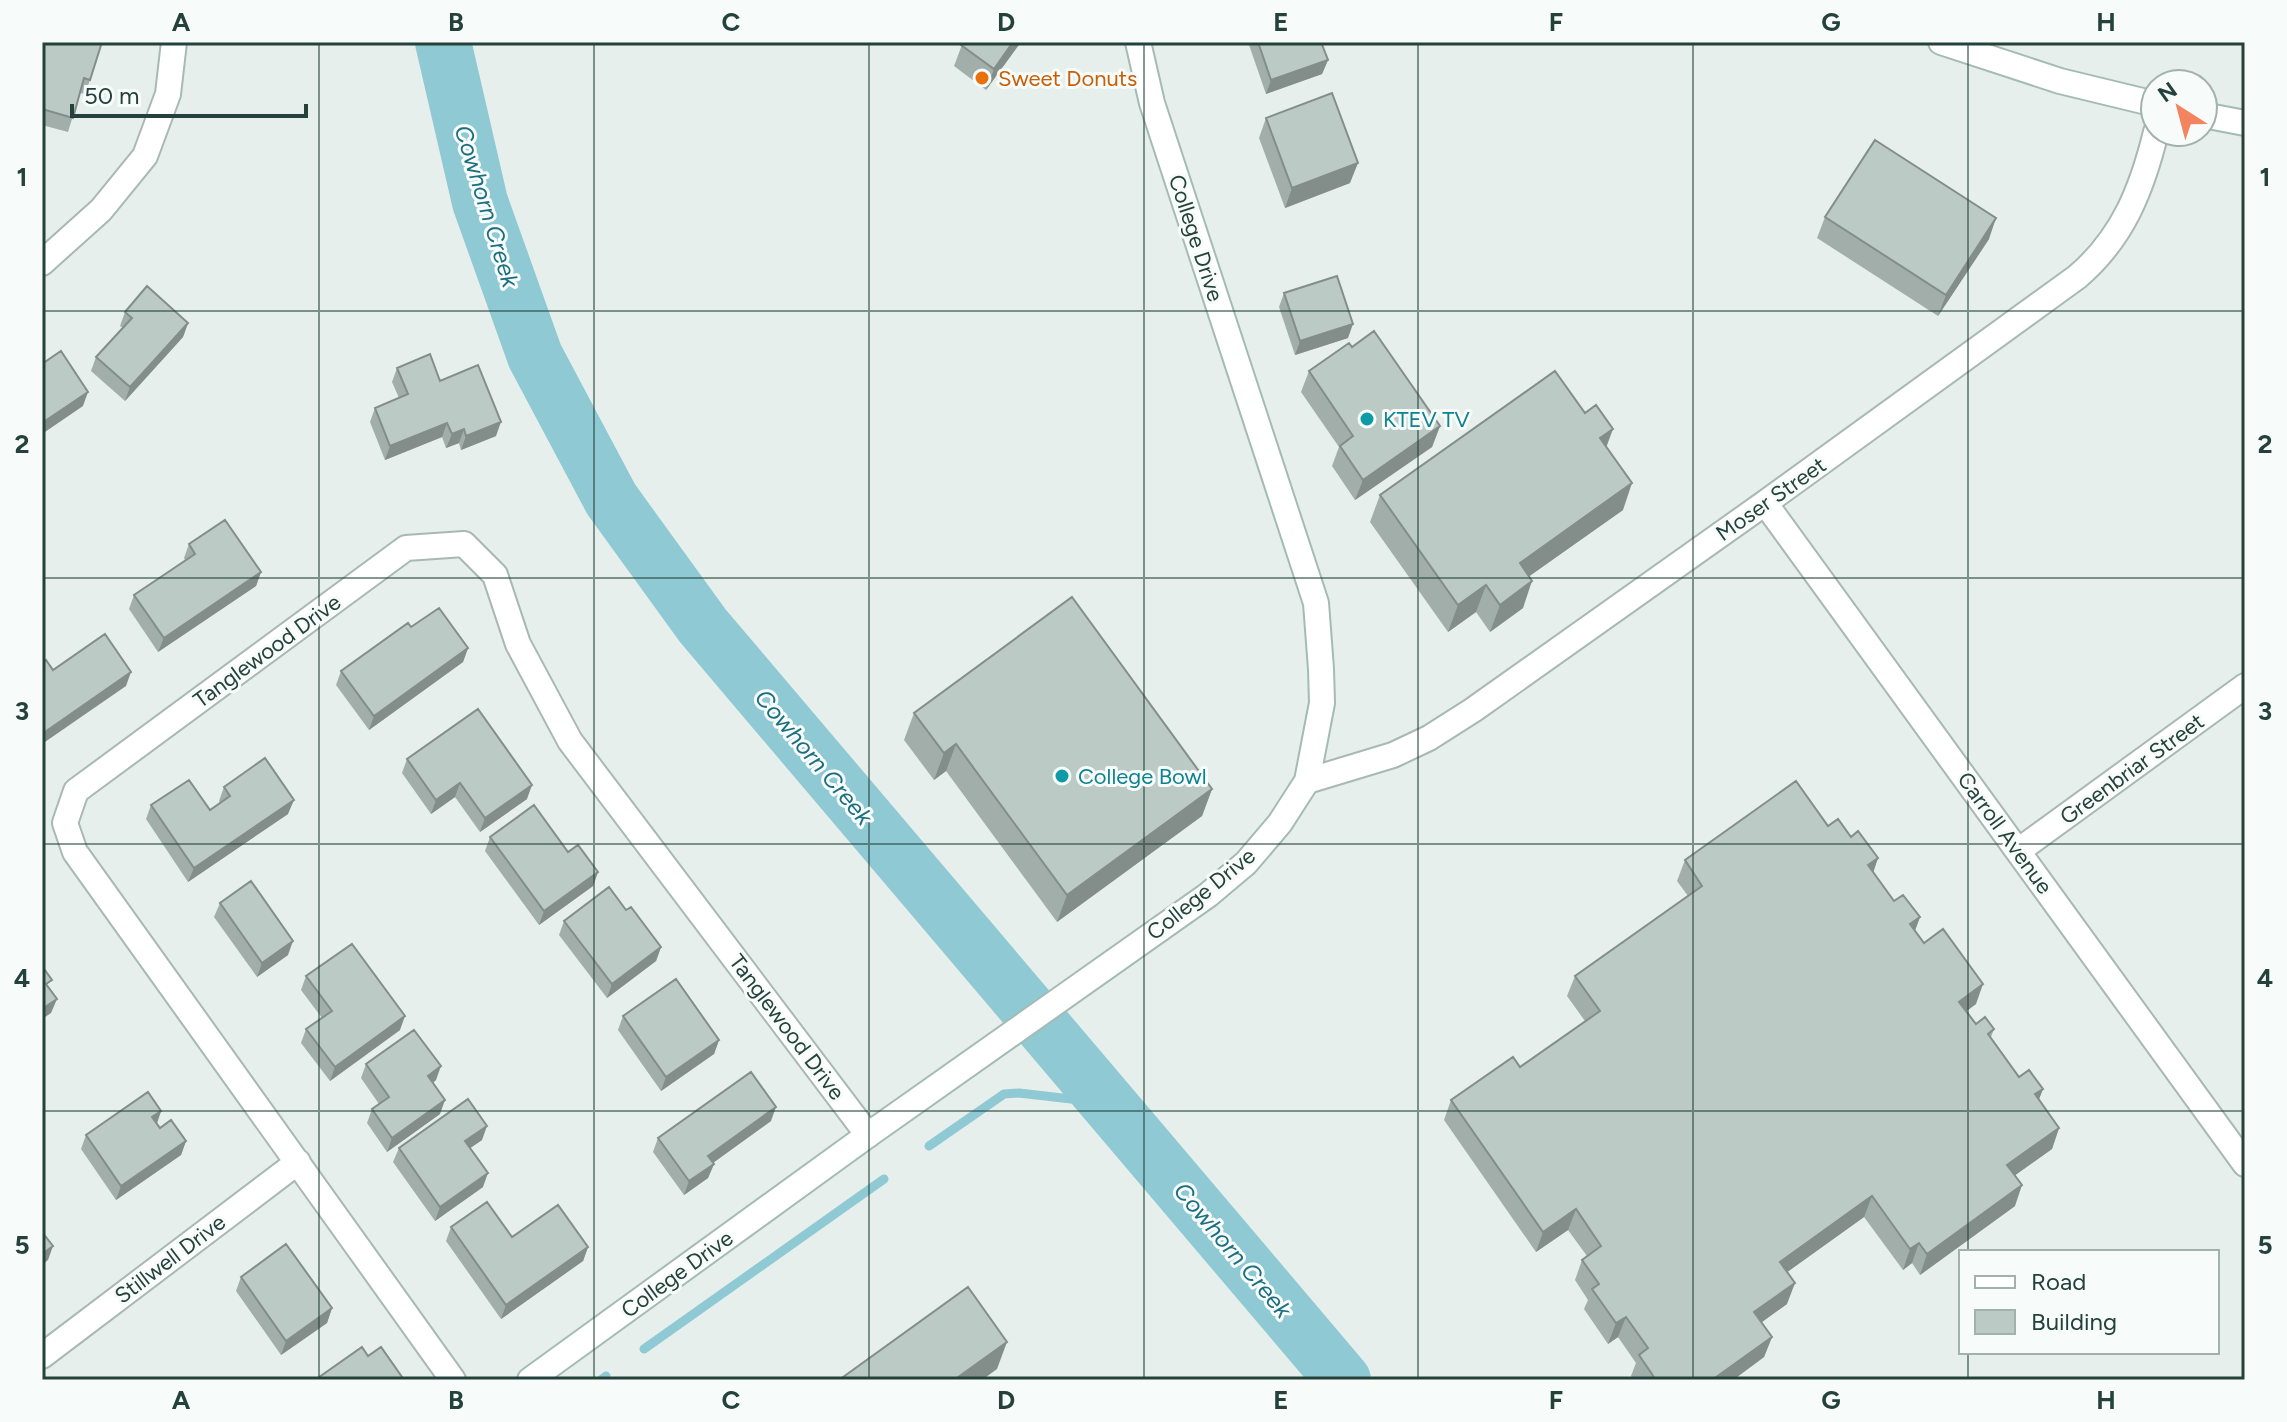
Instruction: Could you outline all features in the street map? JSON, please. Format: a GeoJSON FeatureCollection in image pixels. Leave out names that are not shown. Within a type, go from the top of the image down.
{"type":"FeatureCollection","features":[{"type":"Feature","properties":{"kind":"street"},"geometry":{"type":"LineString","coordinates":[[42,263],[101,210],[145,156],[168,94],[174,42]]}},
{"type":"Feature","properties":{"kind":"street","name":"College Drive"},"geometry":{"type":"LineString","coordinates":[[530,1380],[868,1135],[1208,895],[1246,863],[1280,823],[1307,781],[1322,703],[1316,603],[1152,103],[1138,42]]}},
{"type":"Feature","properties":{"kind":"street"},"geometry":{"type":"LineString","coordinates":[[1941,42],[2060,81],[2139,100]]}},
{"type":"Feature","properties":{"kind":"street"},"geometry":{"type":"LineString","coordinates":[[2219,118],[2245,123]]}},
{"type":"Feature","properties":{"kind":"street","name":"Moser Street"},"geometry":{"type":"LineString","coordinates":[[1307,781],[1393,755],[1429,738],[1473,710],[1765,503],[2096,261],[2128,218],[2152,148]]}},
{"type":"Feature","properties":{"kind":"street","name":"Carroll Avenue"},"geometry":{"type":"LineString","coordinates":[[1765,503],[2245,1164]]}},
{"type":"Feature","properties":{"kind":"street","name":"Tanglewood Drive"},"geometry":{"type":"LineString","coordinates":[[453,1380],[75,852],[65,823],[76,791],[406,548],[464,544],[495,575],[518,644],[570,741],[868,1135]]}},
{"type":"Feature","properties":{"kind":"street","name":"Greenbriar Street"},"geometry":{"type":"LineString","coordinates":[[2018,851],[2245,686]]}},
{"type":"Feature","properties":{"kind":"street","name":"Stillwell Drive"},"geometry":{"type":"LineString","coordinates":[[42,1356],[298,1162]]}},
{"type":"Feature","properties":{"kind":"building"},"geometry":{"type":"Polygon","coordinates":[[[42,42],[102,42],[90,80],[84,78],[73,118],[42,109],[42,42]]]}},
{"type":"Feature","properties":{"kind":"building"},"geometry":{"type":"Polygon","coordinates":[[[963,42],[1013,42],[994,69],[961,45],[963,42]]]}},
{"type":"Feature","properties":{"kind":"building"},"geometry":{"type":"Polygon","coordinates":[[[1258,42],[1321,42],[1328,60],[1271,80],[1258,42]]]}},
{"type":"Feature","properties":{"kind":"building"},"geometry":{"type":"Polygon","coordinates":[[[1332,93],[1358,163],[1292,188],[1266,118],[1332,93]]]}},
{"type":"Feature","properties":{"kind":"building"},"geometry":{"type":"Polygon","coordinates":[[[1875,140],[1996,218],[1946,295],[1825,217],[1875,140]]]}},
{"type":"Feature","properties":{"kind":"building"},"geometry":{"type":"Polygon","coordinates":[[[1337,276],[1353,324],[1300,341],[1284,293],[1337,276]]]}},
{"type":"Feature","properties":{"kind":"building"},"geometry":{"type":"Polygon","coordinates":[[[147,286],[188,323],[130,387],[96,357],[132,318],[125,312],[147,286]]]}},
{"type":"Feature","properties":{"kind":"building","name":"KTEV TV"},"geometry":{"type":"Polygon","coordinates":[[[1374,331],[1440,426],[1363,480],[1340,446],[1353,436],[1309,371],[1349,343],[1352,347],[1374,331]]]}},
{"type":"Feature","properties":{"kind":"building"},"geometry":{"type":"Polygon","coordinates":[[[61,351],[88,392],[42,423],[42,364],[61,351]]]}},
{"type":"Feature","properties":{"kind":"building"},"geometry":{"type":"Polygon","coordinates":[[[430,354],[440,381],[478,365],[501,422],[466,436],[464,429],[452,434],[447,423],[390,446],[375,408],[408,394],[397,368],[430,354]]]}},
{"type":"Feature","properties":{"kind":"building"},"geometry":{"type":"Polygon","coordinates":[[[1555,371],[1585,413],[1596,405],[1613,429],[1600,438],[1632,483],[1520,563],[1532,581],[1500,605],[1486,585],[1458,605],[1380,495],[1555,371]]]}},
{"type":"Feature","properties":{"kind":"building"},"geometry":{"type":"Polygon","coordinates":[[[225,520],[261,572],[164,638],[134,595],[195,554],[189,544],[225,520]]]}},
{"type":"Feature","properties":{"kind":"building","name":"College Bowl"},"geometry":{"type":"Polygon","coordinates":[[[1072,597],[1212,789],[1067,895],[956,744],[944,753],[914,713],[1072,597]]]}},
{"type":"Feature","properties":{"kind":"building"},"geometry":{"type":"Polygon","coordinates":[[[439,608],[468,648],[374,716],[341,671],[408,623],[411,627],[439,608]]]}},
{"type":"Feature","properties":{"kind":"building"},"geometry":{"type":"Polygon","coordinates":[[[105,634],[131,672],[42,734],[42,663],[46,660],[53,670],[105,634]]]}},
{"type":"Feature","properties":{"kind":"building"},"geometry":{"type":"Polygon","coordinates":[[[478,709],[532,785],[485,818],[460,783],[436,800],[407,759],[478,709]]]}},
{"type":"Feature","properties":{"kind":"building"},"geometry":{"type":"Polygon","coordinates":[[[265,758],[294,800],[194,868],[151,805],[189,780],[210,810],[230,796],[224,787],[265,758]]]}},
{"type":"Feature","properties":{"kind":"building"},"geometry":{"type":"Polygon","coordinates":[[[1796,781],[1828,826],[1838,819],[1851,837],[1858,831],[1878,858],[1868,865],[1894,901],[1903,895],[1920,917],[1910,924],[1924,943],[1943,929],[1983,984],[1959,1002],[1976,1024],[1985,1017],[1994,1029],[1988,1034],[2019,1077],[2029,1070],[2043,1089],[2035,1094],[2059,1128],[2007,1165],[2022,1185],[1927,1254],[1919,1243],[1910,1249],[1872,1196],[1780,1262],[1795,1283],[1754,1312],[1772,1337],[1712,1380],[1656,1380],[1639,1355],[1648,1348],[1626,1317],[1616,1323],[1592,1289],[1599,1284],[1582,1260],[1601,1246],[1576,1209],[1543,1232],[1451,1100],[1513,1057],[1520,1067],[1600,1011],[1575,976],[1702,886],[1685,860],[1796,781]]]}},
{"type":"Feature","properties":{"kind":"building"},"geometry":{"type":"Polygon","coordinates":[[[534,805],[568,852],[578,845],[598,872],[544,911],[490,837],[534,805]]]}},
{"type":"Feature","properties":{"kind":"building"},"geometry":{"type":"Polygon","coordinates":[[[251,881],[293,941],[262,963],[220,903],[251,881]]]}},
{"type":"Feature","properties":{"kind":"building"},"geometry":{"type":"Polygon","coordinates":[[[609,887],[626,910],[631,907],[661,947],[612,984],[564,921],[609,887]]]}},
{"type":"Feature","properties":{"kind":"building"},"geometry":{"type":"Polygon","coordinates":[[[352,944],[405,1016],[335,1067],[306,1029],[332,1011],[306,976],[352,944]]]}},
{"type":"Feature","properties":{"kind":"building"},"geometry":{"type":"Polygon","coordinates":[[[42,966],[52,980],[46,984],[57,999],[42,1009],[42,966]]]}},
{"type":"Feature","properties":{"kind":"building"},"geometry":{"type":"Polygon","coordinates":[[[676,979],[719,1040],[666,1077],[623,1016],[676,979]]]}},
{"type":"Feature","properties":{"kind":"building"},"geometry":{"type":"Polygon","coordinates":[[[414,1030],[441,1066],[428,1076],[445,1100],[392,1138],[372,1109],[389,1097],[366,1064],[414,1030]]]}},
{"type":"Feature","properties":{"kind":"building"},"geometry":{"type":"Polygon","coordinates":[[[751,1072],[776,1107],[708,1156],[714,1164],[689,1181],[658,1138],[751,1072]]]}},
{"type":"Feature","properties":{"kind":"building"},"geometry":{"type":"Polygon","coordinates":[[[148,1092],[161,1111],[152,1117],[160,1128],[171,1120],[186,1141],[121,1186],[86,1135],[148,1092]]]}},
{"type":"Feature","properties":{"kind":"building"},"geometry":{"type":"Polygon","coordinates":[[[468,1099],[487,1126],[465,1141],[488,1173],[440,1207],[399,1148],[468,1099]]]}},
{"type":"Feature","properties":{"kind":"building"},"geometry":{"type":"Polygon","coordinates":[[[487,1202],[512,1237],[558,1205],[588,1247],[506,1305],[451,1227],[487,1202]]]}},
{"type":"Feature","properties":{"kind":"building"},"geometry":{"type":"Polygon","coordinates":[[[42,1232],[53,1246],[42,1254],[42,1232]]]}},
{"type":"Feature","properties":{"kind":"building"},"geometry":{"type":"Polygon","coordinates":[[[286,1244],[332,1308],[286,1341],[241,1277],[286,1244]]]}},
{"type":"Feature","properties":{"kind":"building"},"geometry":{"type":"Polygon","coordinates":[[[968,1287],[1007,1342],[954,1380],[839,1380],[968,1287]]]}},
{"type":"Feature","properties":{"kind":"building"},"geometry":{"type":"Polygon","coordinates":[[[362,1347],[368,1356],[381,1347],[402,1377],[397,1380],[315,1380],[362,1347]]]}},
{"type":"Feature","properties":{"kind":"waterway","name":"Cowhorn Creek"},"geometry":{"type":"LineString","coordinates":[[443,42],[480,202],[535,356],[611,499],[703,626],[1343,1380]]}},
{"type":"Feature","properties":{"kind":"waterway"},"geometry":{"type":"LineString","coordinates":[[929,1146],[1004,1094],[1106,1103]]}},
{"type":"Feature","properties":{"kind":"waterway"},"geometry":{"type":"LineString","coordinates":[[644,1349],[884,1179]]}},
{"type":"Feature","properties":{"kind":"waterway"},"geometry":{"type":"LineString","coordinates":[[601,1380],[606,1376]]}},
{"type":"Feature","properties":{"kind":"place","name":"Sweet Donuts"},"geometry":{"type":"Point","coordinates":[982,78]}},
{"type":"Feature","properties":{"kind":"place","name":"KTEV TV"},"geometry":{"type":"Point","coordinates":[1367,419]}},
{"type":"Feature","properties":{"kind":"place","name":"College Bowl"},"geometry":{"type":"Point","coordinates":[1062,776]}}]}
